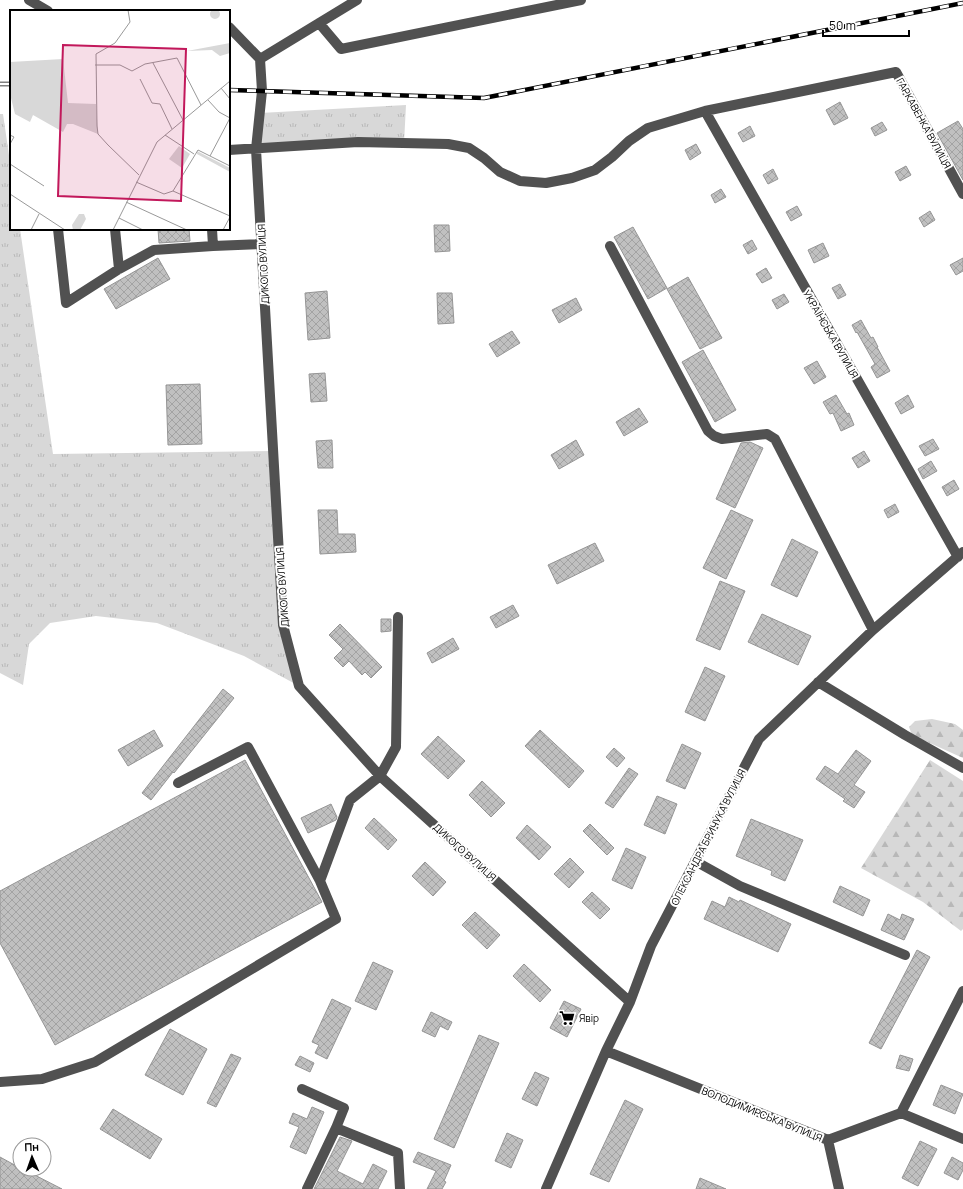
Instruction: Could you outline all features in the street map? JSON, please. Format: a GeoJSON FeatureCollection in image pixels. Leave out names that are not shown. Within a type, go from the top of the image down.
{"type":"FeatureCollection","features":[{"type":"Feature","properties":{"kind":"street"},"geometry":{"type":"LineString","coordinates":[[29,0],[46,10]]}},
{"type":"Feature","properties":{"kind":"street"},"geometry":{"type":"LineString","coordinates":[[230,28],[260,59],[356,0]]}},
{"type":"Feature","properties":{"kind":"street"},"geometry":{"type":"LineString","coordinates":[[320,23],[341,49],[581,0]]}},
{"type":"Feature","properties":{"kind":"street","name":"ДИКОГО ВУЛИЦЯ"},"geometry":{"type":"LineString","coordinates":[[260,59],[262,91],[256,149],[283,625],[299,686],[380,776],[630,1002]]}},
{"type":"Feature","properties":{"kind":"street","name":"ГАРКАВЕНКА ВУЛИЦЯ"},"geometry":{"type":"LineString","coordinates":[[705,111],[896,72],[963,194]]}},
{"type":"Feature","properties":{"kind":"street"},"geometry":{"type":"LineString","coordinates":[[230,150],[358,142],[448,144],[469,148],[484,158],[500,172],[520,181],[546,183],[572,178],[595,170],[612,157],[629,140],[648,128],[705,111]]}},
{"type":"Feature","properties":{"kind":"street","name":"УКРАЇНСЬКА ВУЛИЦЯ"},"geometry":{"type":"LineString","coordinates":[[705,111],[961,554]]}},
{"type":"Feature","properties":{"kind":"street"},"geometry":{"type":"LineString","coordinates":[[58,230],[66,303],[118,269],[154,250],[262,244]]}},
{"type":"Feature","properties":{"kind":"street"},"geometry":{"type":"LineString","coordinates":[[115,230],[118,269]]}},
{"type":"Feature","properties":{"kind":"street"},"geometry":{"type":"LineString","coordinates":[[212,230],[213,246]]}},
{"type":"Feature","properties":{"kind":"street"},"geometry":{"type":"LineString","coordinates":[[610,246],[708,431],[714,436],[722,439],[767,434],[776,439],[873,630]]}},
{"type":"Feature","properties":{"kind":"street","name":"ОЛЕКСАНДРА БРИЧУКА ВУЛИЦЯ"},"geometry":{"type":"LineString","coordinates":[[546,1189],[606,1051],[630,1002],[651,946],[759,739],[873,630],[961,554]]}},
{"type":"Feature","properties":{"kind":"street"},"geometry":{"type":"LineString","coordinates":[[320,881],[350,800],[380,776],[396,747],[398,617]]}},
{"type":"Feature","properties":{"kind":"street"},"geometry":{"type":"LineString","coordinates":[[818,682],[905,735],[963,768]]}},
{"type":"Feature","properties":{"kind":"street"},"geometry":{"type":"LineString","coordinates":[[0,1082],[42,1079],[95,1062],[336,919],[320,881],[248,747],[178,782]]}},
{"type":"Feature","properties":{"kind":"street"},"geometry":{"type":"LineString","coordinates":[[695,861],[740,886],[905,955]]}},
{"type":"Feature","properties":{"kind":"street"},"geometry":{"type":"LineString","coordinates":[[963,991],[901,1113],[963,1139]]}},
{"type":"Feature","properties":{"kind":"street","name":"ВОЛОДИМИРСЬКА ВУЛИЦЯ"},"geometry":{"type":"LineString","coordinates":[[606,1051],[828,1140],[901,1113]]}},
{"type":"Feature","properties":{"kind":"street"},"geometry":{"type":"LineString","coordinates":[[302,1089],[344,1108],[307,1189]]}},
{"type":"Feature","properties":{"kind":"street"},"geometry":{"type":"LineString","coordinates":[[336,1128],[398,1153],[400,1189]]}},
{"type":"Feature","properties":{"kind":"street"},"geometry":{"type":"LineString","coordinates":[[828,1140],[839,1189]]}},
{"type":"Feature","properties":{"kind":"green space"},"geometry":{"type":"Polygon","coordinates":[[[406,105],[404,143],[256,149],[260,113],[406,105]]]}},
{"type":"Feature","properties":{"kind":"green space"},"geometry":{"type":"Polygon","coordinates":[[[0,114],[3,114],[10,162],[10,230],[20,230],[53,454],[273,451],[283,625],[299,686],[244,656],[157,623],[96,616],[50,623],[29,644],[23,685],[0,673],[0,114]]]}},
{"type":"Feature","properties":{"kind":"green space"},"geometry":{"type":"Polygon","coordinates":[[[932,719],[955,724],[963,730],[963,758],[912,735],[909,727],[915,721],[932,719]]]}},
{"type":"Feature","properties":{"kind":"green space"},"geometry":{"type":"Polygon","coordinates":[[[930,760],[963,781],[963,929],[961,931],[923,902],[861,868],[930,760]]]}},
{"type":"Feature","properties":{"kind":"building"},"geometry":{"type":"Polygon","coordinates":[[[840,102],[848,118],[834,125],[826,110],[840,102]]]}},
{"type":"Feature","properties":{"kind":"building"},"geometry":{"type":"Polygon","coordinates":[[[958,121],[963,129],[963,180],[937,133],[958,121]]]}},
{"type":"Feature","properties":{"kind":"building"},"geometry":{"type":"Polygon","coordinates":[[[882,122],[887,130],[875,136],[871,128],[882,122]]]}},
{"type":"Feature","properties":{"kind":"building"},"geometry":{"type":"Polygon","coordinates":[[[750,126],[755,136],[743,142],[738,133],[750,126]]]}},
{"type":"Feature","properties":{"kind":"building"},"geometry":{"type":"Polygon","coordinates":[[[696,144],[701,153],[690,160],[685,150],[696,144]]]}},
{"type":"Feature","properties":{"kind":"building"},"geometry":{"type":"Polygon","coordinates":[[[906,166],[911,175],[900,181],[895,172],[906,166]]]}},
{"type":"Feature","properties":{"kind":"building"},"geometry":{"type":"Polygon","coordinates":[[[773,169],[778,179],[768,184],[763,175],[773,169]]]}},
{"type":"Feature","properties":{"kind":"building"},"geometry":{"type":"Polygon","coordinates":[[[721,189],[726,197],[715,203],[711,195],[721,189]]]}},
{"type":"Feature","properties":{"kind":"building"},"geometry":{"type":"Polygon","coordinates":[[[797,206],[802,215],[791,221],[786,212],[797,206]]]}},
{"type":"Feature","properties":{"kind":"building"},"geometry":{"type":"Polygon","coordinates":[[[930,211],[935,220],[924,227],[919,218],[930,211]]]}},
{"type":"Feature","properties":{"kind":"building"},"geometry":{"type":"Polygon","coordinates":[[[434,225],[449,225],[450,251],[435,252],[434,225]]]}},
{"type":"Feature","properties":{"kind":"building"},"geometry":{"type":"Polygon","coordinates":[[[633,227],[667,288],[648,299],[614,237],[633,227]]]}},
{"type":"Feature","properties":{"kind":"building"},"geometry":{"type":"Polygon","coordinates":[[[158,230],[189,230],[190,241],[159,243],[158,230]]]}},
{"type":"Feature","properties":{"kind":"building"},"geometry":{"type":"Polygon","coordinates":[[[752,240],[757,249],[748,254],[743,245],[752,240]]]}},
{"type":"Feature","properties":{"kind":"building"},"geometry":{"type":"Polygon","coordinates":[[[823,243],[829,256],[814,263],[808,250],[823,243]]]}},
{"type":"Feature","properties":{"kind":"building"},"geometry":{"type":"Polygon","coordinates":[[[158,258],[170,279],[116,309],[104,289],[158,258]]]}},
{"type":"Feature","properties":{"kind":"building"},"geometry":{"type":"Polygon","coordinates":[[[963,258],[963,271],[956,275],[950,265],[963,258]]]}},
{"type":"Feature","properties":{"kind":"building"},"geometry":{"type":"Polygon","coordinates":[[[766,268],[772,278],[762,283],[756,274],[766,268]]]}},
{"type":"Feature","properties":{"kind":"building"},"geometry":{"type":"Polygon","coordinates":[[[688,277],[722,338],[700,349],[667,289],[688,277]]]}},
{"type":"Feature","properties":{"kind":"building"},"geometry":{"type":"Polygon","coordinates":[[[840,284],[846,295],[838,299],[832,288],[840,284]]]}},
{"type":"Feature","properties":{"kind":"building"},"geometry":{"type":"Polygon","coordinates":[[[327,291],[330,338],[308,340],[305,293],[327,291]]]}},
{"type":"Feature","properties":{"kind":"building"},"geometry":{"type":"Polygon","coordinates":[[[437,293],[452,293],[454,323],[438,324],[437,293]]]}},
{"type":"Feature","properties":{"kind":"building"},"geometry":{"type":"Polygon","coordinates":[[[784,294],[789,302],[777,309],[772,300],[784,294]]]}},
{"type":"Feature","properties":{"kind":"building"},"geometry":{"type":"Polygon","coordinates":[[[576,298],[582,310],[559,323],[552,310],[576,298]]]}},
{"type":"Feature","properties":{"kind":"building"},"geometry":{"type":"Polygon","coordinates":[[[861,320],[871,338],[873,337],[890,371],[877,378],[871,367],[875,364],[852,325],[861,320]]]}},
{"type":"Feature","properties":{"kind":"building"},"geometry":{"type":"Polygon","coordinates":[[[512,331],[520,343],[497,357],[489,344],[512,331]]]}},
{"type":"Feature","properties":{"kind":"building"},"geometry":{"type":"Polygon","coordinates":[[[703,350],[736,410],[715,422],[682,362],[703,350]]]}},
{"type":"Feature","properties":{"kind":"building"},"geometry":{"type":"Polygon","coordinates":[[[817,361],[826,377],[814,384],[804,368],[817,361]]]}},
{"type":"Feature","properties":{"kind":"building"},"geometry":{"type":"Polygon","coordinates":[[[325,373],[327,401],[311,402],[309,374],[325,373]]]}},
{"type":"Feature","properties":{"kind":"building"},"geometry":{"type":"Polygon","coordinates":[[[200,384],[202,444],[168,445],[166,385],[200,384]]]}},
{"type":"Feature","properties":{"kind":"building"},"geometry":{"type":"Polygon","coordinates":[[[836,395],[847,414],[849,413],[854,425],[841,431],[833,413],[830,414],[823,402],[836,395]]]}},
{"type":"Feature","properties":{"kind":"building"},"geometry":{"type":"Polygon","coordinates":[[[908,395],[914,407],[901,414],[895,403],[908,395]]]}},
{"type":"Feature","properties":{"kind":"building"},"geometry":{"type":"Polygon","coordinates":[[[639,408],[648,422],[624,436],[616,422],[639,408]]]}},
{"type":"Feature","properties":{"kind":"building"},"geometry":{"type":"Polygon","coordinates":[[[933,439],[939,449],[925,456],[919,446],[933,439]]]}},
{"type":"Feature","properties":{"kind":"building"},"geometry":{"type":"Polygon","coordinates":[[[332,440],[333,468],[318,468],[316,441],[332,440]]]}},
{"type":"Feature","properties":{"kind":"building"},"geometry":{"type":"Polygon","coordinates":[[[576,440],[584,455],[559,469],[551,455],[576,440]]]}},
{"type":"Feature","properties":{"kind":"building"},"geometry":{"type":"Polygon","coordinates":[[[750,442],[763,448],[735,508],[716,499],[741,443],[750,442]]]}},
{"type":"Feature","properties":{"kind":"building"},"geometry":{"type":"Polygon","coordinates":[[[864,451],[870,461],[858,468],[852,458],[864,451]]]}},
{"type":"Feature","properties":{"kind":"building"},"geometry":{"type":"Polygon","coordinates":[[[931,461],[937,471],[923,479],[918,469],[931,461]]]}},
{"type":"Feature","properties":{"kind":"building"},"geometry":{"type":"Polygon","coordinates":[[[954,480],[959,489],[947,496],[942,487],[954,480]]]}},
{"type":"Feature","properties":{"kind":"building"},"geometry":{"type":"Polygon","coordinates":[[[895,504],[899,512],[888,518],[884,510],[895,504]]]}},
{"type":"Feature","properties":{"kind":"building"},"geometry":{"type":"Polygon","coordinates":[[[318,510],[337,510],[338,534],[355,534],[356,552],[320,554],[318,510]]]}},
{"type":"Feature","properties":{"kind":"building"},"geometry":{"type":"Polygon","coordinates":[[[731,510],[753,520],[726,579],[703,568],[731,510]]]}},
{"type":"Feature","properties":{"kind":"building"},"geometry":{"type":"Polygon","coordinates":[[[792,539],[818,552],[797,597],[771,585],[792,539]]]}},
{"type":"Feature","properties":{"kind":"building"},"geometry":{"type":"Polygon","coordinates":[[[595,543],[604,561],[557,584],[548,565],[595,543]]]}},
{"type":"Feature","properties":{"kind":"building"},"geometry":{"type":"Polygon","coordinates":[[[720,581],[745,591],[720,650],[696,640],[720,581]]]}},
{"type":"Feature","properties":{"kind":"building"},"geometry":{"type":"Polygon","coordinates":[[[513,605],[519,616],[496,628],[490,617],[513,605]]]}},
{"type":"Feature","properties":{"kind":"building"},"geometry":{"type":"Polygon","coordinates":[[[762,614],[811,636],[798,665],[748,642],[762,614]]]}},
{"type":"Feature","properties":{"kind":"building"},"geometry":{"type":"Polygon","coordinates":[[[381,619],[391,619],[391,631],[381,632],[381,619]]]}},
{"type":"Feature","properties":{"kind":"building"},"geometry":{"type":"Polygon","coordinates":[[[340,624],[382,667],[371,678],[365,672],[362,675],[349,661],[343,667],[334,658],[343,649],[329,635],[340,624]]]}},
{"type":"Feature","properties":{"kind":"building"},"geometry":{"type":"Polygon","coordinates":[[[453,638],[459,649],[432,663],[427,653],[453,638]]]}},
{"type":"Feature","properties":{"kind":"building"},"geometry":{"type":"Polygon","coordinates":[[[705,667],[725,676],[705,721],[685,712],[705,667]]]}},
{"type":"Feature","properties":{"kind":"building"},"geometry":{"type":"Polygon","coordinates":[[[223,689],[234,698],[151,800],[142,793],[223,689]]]}},
{"type":"Feature","properties":{"kind":"building"},"geometry":{"type":"Polygon","coordinates":[[[154,730],[163,746],[128,766],[118,750],[154,730]]]}},
{"type":"Feature","properties":{"kind":"building"},"geometry":{"type":"Polygon","coordinates":[[[540,730],[584,771],[569,788],[525,746],[540,730]]]}},
{"type":"Feature","properties":{"kind":"building"},"geometry":{"type":"Polygon","coordinates":[[[438,736],[465,761],[448,779],[421,754],[438,736]]]}},
{"type":"Feature","properties":{"kind":"building"},"geometry":{"type":"Polygon","coordinates":[[[682,744],[701,753],[685,789],[666,781],[682,744]]]}},
{"type":"Feature","properties":{"kind":"building"},"geometry":{"type":"Polygon","coordinates":[[[614,748],[625,758],[617,767],[606,757],[614,748]]]}},
{"type":"Feature","properties":{"kind":"building"},"geometry":{"type":"Polygon","coordinates":[[[856,750],[871,761],[854,785],[865,792],[854,808],[843,801],[845,799],[816,779],[825,766],[838,774],[856,750]]]}},
{"type":"Feature","properties":{"kind":"building"},"geometry":{"type":"Polygon","coordinates":[[[245,760],[322,902],[55,1045],[0,943],[0,891],[245,760]]]}},
{"type":"Feature","properties":{"kind":"building"},"geometry":{"type":"Polygon","coordinates":[[[629,768],[638,774],[613,808],[605,803],[629,768]]]}},
{"type":"Feature","properties":{"kind":"building"},"geometry":{"type":"Polygon","coordinates":[[[482,781],[505,803],[491,817],[469,795],[482,781]]]}},
{"type":"Feature","properties":{"kind":"building"},"geometry":{"type":"Polygon","coordinates":[[[657,796],[677,804],[665,834],[644,825],[657,796]]]}},
{"type":"Feature","properties":{"kind":"building"},"geometry":{"type":"Polygon","coordinates":[[[331,804],[337,817],[336,820],[308,833],[301,818],[331,804]]]}},
{"type":"Feature","properties":{"kind":"building"},"geometry":{"type":"Polygon","coordinates":[[[374,818],[397,840],[388,850],[365,828],[374,818]]]}},
{"type":"Feature","properties":{"kind":"building"},"geometry":{"type":"Polygon","coordinates":[[[751,819],[803,840],[785,881],[771,875],[772,871],[736,856],[751,819]]]}},
{"type":"Feature","properties":{"kind":"building"},"geometry":{"type":"Polygon","coordinates":[[[590,824],[614,848],[607,855],[583,831],[590,824]]]}},
{"type":"Feature","properties":{"kind":"building"},"geometry":{"type":"Polygon","coordinates":[[[527,825],[551,847],[539,860],[516,838],[527,825]]]}},
{"type":"Feature","properties":{"kind":"building"},"geometry":{"type":"Polygon","coordinates":[[[626,848],[646,857],[632,889],[612,880],[626,848]]]}},
{"type":"Feature","properties":{"kind":"building"},"geometry":{"type":"Polygon","coordinates":[[[570,858],[584,872],[569,888],[554,874],[570,858]]]}},
{"type":"Feature","properties":{"kind":"building"},"geometry":{"type":"Polygon","coordinates":[[[425,862],[446,882],[433,896],[412,876],[425,862]]]}},
{"type":"Feature","properties":{"kind":"building"},"geometry":{"type":"Polygon","coordinates":[[[840,886],[870,900],[863,916],[833,902],[840,886]]]}},
{"type":"Feature","properties":{"kind":"building"},"geometry":{"type":"Polygon","coordinates":[[[592,892],[610,909],[600,919],[582,902],[592,892]]]}},
{"type":"Feature","properties":{"kind":"building"},"geometry":{"type":"Polygon","coordinates":[[[729,897],[739,902],[740,900],[791,924],[778,952],[704,919],[712,901],[725,907],[729,897]]]}},
{"type":"Feature","properties":{"kind":"building"},"geometry":{"type":"Polygon","coordinates":[[[475,912],[500,935],[487,949],[462,925],[475,912]]]}},
{"type":"Feature","properties":{"kind":"building"},"geometry":{"type":"Polygon","coordinates":[[[888,914],[900,920],[902,914],[914,919],[904,940],[881,930],[888,914]]]}},
{"type":"Feature","properties":{"kind":"building"},"geometry":{"type":"Polygon","coordinates":[[[917,950],[930,957],[881,1049],[869,1043],[917,950]]]}},
{"type":"Feature","properties":{"kind":"building"},"geometry":{"type":"Polygon","coordinates":[[[373,962],[393,971],[376,1010],[355,1001],[373,962]]]}},
{"type":"Feature","properties":{"kind":"building"},"geometry":{"type":"Polygon","coordinates":[[[524,964],[551,990],[540,1002],[513,976],[524,964]]]}},
{"type":"Feature","properties":{"kind":"building"},"geometry":{"type":"Polygon","coordinates":[[[332,999],[351,1008],[327,1059],[315,1053],[319,1045],[312,1042],[332,999]]]}},
{"type":"Feature","properties":{"kind":"building"},"geometry":{"type":"Polygon","coordinates":[[[564,1001],[581,1009],[567,1037],[550,1028],[564,1001]]]}},
{"type":"Feature","properties":{"kind":"building"},"geometry":{"type":"Polygon","coordinates":[[[431,1012],[452,1022],[448,1030],[440,1026],[435,1037],[422,1031],[431,1012]]]}},
{"type":"Feature","properties":{"kind":"building"},"geometry":{"type":"Polygon","coordinates":[[[170,1029],[207,1049],[183,1095],[145,1075],[170,1029]]]}},
{"type":"Feature","properties":{"kind":"building"},"geometry":{"type":"Polygon","coordinates":[[[479,1035],[499,1043],[454,1148],[434,1139],[479,1035]]]}},
{"type":"Feature","properties":{"kind":"building"},"geometry":{"type":"Polygon","coordinates":[[[231,1054],[241,1058],[216,1107],[207,1103],[231,1054]]]}},
{"type":"Feature","properties":{"kind":"building"},"geometry":{"type":"Polygon","coordinates":[[[900,1055],[913,1059],[909,1071],[896,1068],[900,1055]]]}},
{"type":"Feature","properties":{"kind":"building"},"geometry":{"type":"Polygon","coordinates":[[[300,1056],[314,1063],[310,1072],[295,1065],[300,1056]]]}},
{"type":"Feature","properties":{"kind":"building"},"geometry":{"type":"Polygon","coordinates":[[[535,1072],[549,1078],[537,1106],[522,1099],[535,1072]]]}},
{"type":"Feature","properties":{"kind":"building"},"geometry":{"type":"Polygon","coordinates":[[[941,1085],[963,1094],[955,1114],[933,1105],[941,1085]]]}},
{"type":"Feature","properties":{"kind":"building"},"geometry":{"type":"Polygon","coordinates":[[[625,1100],[643,1109],[609,1182],[590,1174],[625,1100]]]}},
{"type":"Feature","properties":{"kind":"building"},"geometry":{"type":"Polygon","coordinates":[[[312,1107],[324,1112],[306,1154],[290,1147],[299,1127],[289,1123],[293,1113],[307,1119],[312,1107]]]}},
{"type":"Feature","properties":{"kind":"building"},"geometry":{"type":"Polygon","coordinates":[[[113,1109],[162,1139],[150,1159],[100,1129],[113,1109]]]}},
{"type":"Feature","properties":{"kind":"building"},"geometry":{"type":"Polygon","coordinates":[[[507,1133],[523,1140],[511,1168],[495,1161],[507,1133]]]}},
{"type":"Feature","properties":{"kind":"building"},"geometry":{"type":"Polygon","coordinates":[[[340,1137],[352,1141],[337,1171],[363,1184],[373,1164],[387,1171],[378,1189],[314,1189],[340,1137]]]}},
{"type":"Feature","properties":{"kind":"building"},"geometry":{"type":"Polygon","coordinates":[[[920,1141],[937,1149],[918,1186],[902,1178],[920,1141]]]}},
{"type":"Feature","properties":{"kind":"building"},"geometry":{"type":"Polygon","coordinates":[[[418,1152],[451,1165],[444,1181],[446,1182],[442,1189],[427,1189],[436,1171],[413,1162],[418,1152]]]}},
{"type":"Feature","properties":{"kind":"building"},"geometry":{"type":"Polygon","coordinates":[[[0,1157],[12,1164],[12,1177],[39,1177],[62,1189],[0,1189],[0,1157]]]}},
{"type":"Feature","properties":{"kind":"building"},"geometry":{"type":"Polygon","coordinates":[[[952,1157],[963,1163],[963,1170],[958,1180],[944,1173],[952,1157]]]}},
{"type":"Feature","properties":{"kind":"building"},"geometry":{"type":"Polygon","coordinates":[[[700,1178],[726,1189],[696,1189],[700,1178]]]}},
{"type":"Feature","properties":{"kind":"railway"},"geometry":{"type":"LineString","coordinates":[[230,90],[484,98],[963,3]]}},
{"type":"Feature","properties":{"kind":"railway"},"geometry":{"type":"LineString","coordinates":[[0,84],[10,84]]}},
{"type":"Feature","properties":{"kind":"place","name":"Явiр"},"geometry":{"type":"Point","coordinates":[567,1018]}}]}
